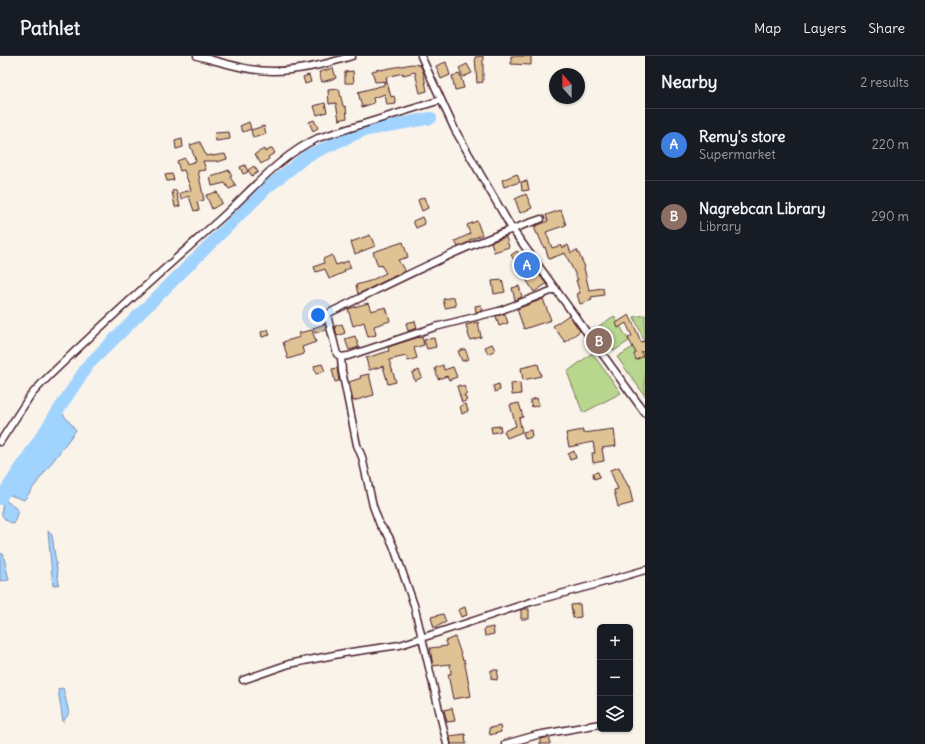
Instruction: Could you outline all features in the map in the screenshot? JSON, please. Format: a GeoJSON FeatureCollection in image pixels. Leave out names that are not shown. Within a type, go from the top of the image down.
{"type":"FeatureCollection","features":[{"type":"Feature","properties":{"kind":"street"},"geometry":{"type":"LineString","coordinates":[[197,56],[247,68],[273,71],[304,68],[337,61],[352,56]]}},
{"type":"Feature","properties":{"kind":"street"},"geometry":{"type":"LineString","coordinates":[[421,56],[455,130],[512,229],[645,413]]}},
{"type":"Feature","properties":{"kind":"street"},"geometry":{"type":"LineString","coordinates":[[0,442],[30,396],[49,377],[142,289],[222,218],[285,158],[305,144],[318,138],[441,100]]}},
{"type":"Feature","properties":{"kind":"street"},"geometry":{"type":"LineString","coordinates":[[447,744],[414,605],[393,546],[388,535],[380,525],[373,506],[362,457],[357,445],[342,372],[341,357],[337,354],[327,315],[446,257],[512,229],[541,219]]}},
{"type":"Feature","properties":{"kind":"street"},"geometry":{"type":"LineString","coordinates":[[341,357],[435,327],[499,311],[556,289]]}},
{"type":"Feature","properties":{"kind":"street"},"geometry":{"type":"LineString","coordinates":[[243,680],[289,664],[344,653],[400,645],[534,601],[645,570]]}},
{"type":"Feature","properties":{"kind":"street"},"geometry":{"type":"LineString","coordinates":[[505,744],[537,735],[597,725]]}},
{"type":"Feature","properties":{"kind":"green space"},"geometry":{"type":"Polygon","coordinates":[[[645,315],[645,396],[617,357],[644,340],[634,317],[645,315]]]}},
{"type":"Feature","properties":{"kind":"green space"},"geometry":{"type":"Polygon","coordinates":[[[614,316],[629,341],[614,351],[599,326],[614,316]]]}},
{"type":"Feature","properties":{"kind":"green space"},"geometry":{"type":"Polygon","coordinates":[[[592,353],[621,393],[583,413],[567,372],[592,353]]]}},
{"type":"Feature","properties":{"kind":"water"},"geometry":{"type":"Polygon","coordinates":[[[62,413],[76,430],[24,500],[7,494],[62,413]]]}},
{"type":"Feature","properties":{"kind":"water"},"geometry":{"type":"Polygon","coordinates":[[[4,499],[18,510],[14,524],[6,520],[2,515],[4,499]]]}},
{"type":"Feature","properties":{"kind":"water"},"geometry":{"type":"Polygon","coordinates":[[[48,531],[52,535],[59,584],[53,586],[48,531]]]}},
{"type":"Feature","properties":{"kind":"water"},"geometry":{"type":"Polygon","coordinates":[[[0,553],[3,554],[9,580],[0,581],[0,553]]]}},
{"type":"Feature","properties":{"kind":"water"},"geometry":{"type":"Polygon","coordinates":[[[63,688],[69,713],[63,722],[58,689],[63,688]]]}},
{"type":"Feature","properties":{"kind":"building"},"geometry":{"type":"Polygon","coordinates":[[[483,56],[483,82],[477,83],[475,57],[483,56]]]}},
{"type":"Feature","properties":{"kind":"building"},"geometry":{"type":"Polygon","coordinates":[[[511,56],[531,56],[531,65],[511,64],[511,56]]]}},
{"type":"Feature","properties":{"kind":"building"},"geometry":{"type":"Polygon","coordinates":[[[446,62],[450,75],[441,79],[436,66],[446,62]]]}},
{"type":"Feature","properties":{"kind":"building"},"geometry":{"type":"Polygon","coordinates":[[[412,64],[420,65],[423,71],[427,91],[420,93],[415,72],[386,77],[387,81],[375,82],[372,71],[412,64]]]}},
{"type":"Feature","properties":{"kind":"building"},"geometry":{"type":"Polygon","coordinates":[[[467,64],[472,73],[463,77],[459,68],[467,64]]]}},
{"type":"Feature","properties":{"kind":"building"},"geometry":{"type":"Polygon","coordinates":[[[333,68],[336,78],[322,82],[319,72],[333,68]]]}},
{"type":"Feature","properties":{"kind":"building"},"geometry":{"type":"Polygon","coordinates":[[[353,71],[354,83],[345,83],[345,72],[353,71]]]}},
{"type":"Feature","properties":{"kind":"building"},"geometry":{"type":"Polygon","coordinates":[[[460,74],[464,88],[455,90],[452,76],[460,74]]]}},
{"type":"Feature","properties":{"kind":"building"},"geometry":{"type":"Polygon","coordinates":[[[309,75],[311,82],[305,84],[303,77],[309,75]]]}},
{"type":"Feature","properties":{"kind":"building"},"geometry":{"type":"Polygon","coordinates":[[[384,82],[387,82],[391,97],[394,96],[396,104],[387,105],[385,94],[373,98],[374,103],[362,107],[358,92],[384,85],[384,82]]]}},
{"type":"Feature","properties":{"kind":"building"},"geometry":{"type":"Polygon","coordinates":[[[339,89],[343,106],[346,107],[347,118],[339,120],[336,103],[329,104],[328,90],[339,89]]]}},
{"type":"Feature","properties":{"kind":"building"},"geometry":{"type":"Polygon","coordinates":[[[325,103],[327,112],[317,115],[314,106],[325,103]]]}},
{"type":"Feature","properties":{"kind":"building"},"geometry":{"type":"Polygon","coordinates":[[[314,120],[318,128],[313,131],[309,122],[314,120]]]}},
{"type":"Feature","properties":{"kind":"building"},"geometry":{"type":"Polygon","coordinates":[[[249,122],[251,129],[243,132],[240,126],[249,122]]]}},
{"type":"Feature","properties":{"kind":"building"},"geometry":{"type":"Polygon","coordinates":[[[264,126],[266,134],[253,138],[251,130],[264,126]]]}},
{"type":"Feature","properties":{"kind":"building"},"geometry":{"type":"Polygon","coordinates":[[[229,132],[230,139],[216,141],[215,133],[229,132]]]}},
{"type":"Feature","properties":{"kind":"building"},"geometry":{"type":"Polygon","coordinates":[[[182,139],[183,147],[176,149],[175,141],[182,139]]]}},
{"type":"Feature","properties":{"kind":"building"},"geometry":{"type":"Polygon","coordinates":[[[200,142],[206,156],[225,154],[227,159],[217,162],[203,161],[206,170],[198,171],[204,200],[197,202],[199,210],[194,211],[189,196],[181,199],[180,193],[191,190],[184,170],[180,171],[177,161],[185,158],[187,164],[196,161],[190,145],[200,142]]]}},
{"type":"Feature","properties":{"kind":"building"},"geometry":{"type":"Polygon","coordinates":[[[272,148],[275,153],[261,164],[255,154],[264,149],[265,152],[272,148]]]}},
{"type":"Feature","properties":{"kind":"building"},"geometry":{"type":"Polygon","coordinates":[[[245,165],[248,172],[243,174],[240,167],[245,165]]]}},
{"type":"Feature","properties":{"kind":"building"},"geometry":{"type":"Polygon","coordinates":[[[254,166],[258,172],[252,176],[248,170],[254,166]]]}},
{"type":"Feature","properties":{"kind":"building"},"geometry":{"type":"Polygon","coordinates":[[[229,170],[232,176],[230,177],[236,186],[229,189],[225,183],[212,186],[210,177],[229,170]]]}},
{"type":"Feature","properties":{"kind":"building"},"geometry":{"type":"Polygon","coordinates":[[[172,174],[174,180],[167,181],[165,175],[172,174]]]}},
{"type":"Feature","properties":{"kind":"building"},"geometry":{"type":"Polygon","coordinates":[[[517,174],[520,182],[504,187],[502,180],[517,174]]]}},
{"type":"Feature","properties":{"kind":"building"},"geometry":{"type":"Polygon","coordinates":[[[527,181],[529,190],[522,191],[521,182],[527,181]]]}},
{"type":"Feature","properties":{"kind":"building"},"geometry":{"type":"Polygon","coordinates":[[[176,190],[180,206],[175,207],[172,191],[176,190]]]}},
{"type":"Feature","properties":{"kind":"building"},"geometry":{"type":"Polygon","coordinates":[[[217,192],[222,203],[212,209],[206,195],[217,192]]]}},
{"type":"Feature","properties":{"kind":"building"},"geometry":{"type":"Polygon","coordinates":[[[526,194],[532,208],[520,213],[515,199],[526,194]]]}},
{"type":"Feature","properties":{"kind":"building"},"geometry":{"type":"Polygon","coordinates":[[[424,197],[428,208],[422,211],[418,200],[424,197]]]}},
{"type":"Feature","properties":{"kind":"building"},"geometry":{"type":"Polygon","coordinates":[[[561,210],[566,225],[546,232],[552,248],[561,245],[562,248],[568,245],[571,253],[577,250],[585,267],[589,290],[603,288],[604,295],[591,297],[592,300],[580,304],[577,294],[580,293],[576,280],[578,280],[565,253],[549,259],[545,247],[544,248],[534,227],[548,221],[546,215],[561,210]]]}},
{"type":"Feature","properties":{"kind":"building"},"geometry":{"type":"Polygon","coordinates":[[[422,217],[425,224],[416,228],[413,221],[422,217]]]}},
{"type":"Feature","properties":{"kind":"building"},"geometry":{"type":"Polygon","coordinates":[[[477,221],[482,235],[469,240],[469,242],[458,247],[455,241],[470,234],[467,225],[477,221]]]}},
{"type":"Feature","properties":{"kind":"building"},"geometry":{"type":"Polygon","coordinates":[[[370,235],[375,246],[355,254],[351,242],[370,235]]]}},
{"type":"Feature","properties":{"kind":"building"},"geometry":{"type":"Polygon","coordinates":[[[506,237],[509,247],[494,252],[491,242],[506,237]]]}},
{"type":"Feature","properties":{"kind":"building"},"geometry":{"type":"Polygon","coordinates":[[[403,242],[408,257],[398,260],[405,271],[358,294],[356,285],[370,281],[386,273],[381,265],[378,266],[373,252],[403,242]]]}},
{"type":"Feature","properties":{"kind":"building"},"geometry":{"type":"Polygon","coordinates":[[[517,251],[524,260],[527,258],[546,284],[534,292],[511,255],[517,251]]]}},
{"type":"Feature","properties":{"kind":"building"},"geometry":{"type":"Polygon","coordinates":[[[332,255],[336,265],[348,261],[351,268],[344,270],[345,272],[329,279],[325,269],[316,272],[314,267],[324,263],[323,259],[332,255]]]}},
{"type":"Feature","properties":{"kind":"building"},"geometry":{"type":"Polygon","coordinates":[[[502,280],[505,292],[494,294],[492,281],[502,280]]]}},
{"type":"Feature","properties":{"kind":"building"},"geometry":{"type":"Polygon","coordinates":[[[519,286],[522,297],[515,300],[512,288],[519,286]]]}},
{"type":"Feature","properties":{"kind":"building"},"geometry":{"type":"Polygon","coordinates":[[[454,297],[456,306],[445,308],[443,299],[454,297]]]}},
{"type":"Feature","properties":{"kind":"building"},"geometry":{"type":"Polygon","coordinates":[[[543,299],[551,320],[524,329],[517,309],[543,299]]]}},
{"type":"Feature","properties":{"kind":"building"},"geometry":{"type":"Polygon","coordinates":[[[368,303],[371,311],[386,307],[390,321],[374,326],[376,335],[368,337],[364,322],[353,326],[348,309],[368,303]]]}},
{"type":"Feature","properties":{"kind":"building"},"geometry":{"type":"Polygon","coordinates":[[[481,305],[483,310],[476,312],[475,306],[481,305]]]}},
{"type":"Feature","properties":{"kind":"building"},"geometry":{"type":"Polygon","coordinates":[[[505,314],[508,323],[499,326],[496,316],[505,314]]]}},
{"type":"Feature","properties":{"kind":"building"},"geometry":{"type":"Polygon","coordinates":[[[569,315],[580,331],[565,342],[553,326],[569,315]]]}},
{"type":"Feature","properties":{"kind":"building"},"geometry":{"type":"Polygon","coordinates":[[[629,315],[641,342],[645,341],[645,351],[641,352],[643,356],[636,360],[634,354],[636,353],[628,338],[632,336],[626,323],[618,328],[616,323],[629,315]]]}},
{"type":"Feature","properties":{"kind":"building"},"geometry":{"type":"Polygon","coordinates":[[[415,321],[417,328],[408,331],[406,323],[415,321]]]}},
{"type":"Feature","properties":{"kind":"building"},"geometry":{"type":"Polygon","coordinates":[[[478,322],[481,337],[470,340],[466,325],[478,322]]]}},
{"type":"Feature","properties":{"kind":"building"},"geometry":{"type":"Polygon","coordinates":[[[325,324],[326,330],[315,333],[313,328],[325,324]]]}},
{"type":"Feature","properties":{"kind":"building"},"geometry":{"type":"Polygon","coordinates":[[[342,324],[345,333],[337,336],[335,326],[342,324]]]}},
{"type":"Feature","properties":{"kind":"building"},"geometry":{"type":"Polygon","coordinates":[[[268,329],[270,335],[262,337],[261,332],[268,329]]]}},
{"type":"Feature","properties":{"kind":"building"},"geometry":{"type":"Polygon","coordinates":[[[312,330],[316,342],[302,347],[304,354],[288,359],[283,342],[300,337],[299,333],[312,330]]]}},
{"type":"Feature","properties":{"kind":"building"},"geometry":{"type":"Polygon","coordinates":[[[355,336],[359,347],[349,350],[345,339],[355,336]]]}},
{"type":"Feature","properties":{"kind":"building"},"geometry":{"type":"Polygon","coordinates":[[[422,337],[424,345],[414,348],[417,358],[408,361],[406,356],[389,360],[396,382],[388,384],[383,366],[369,370],[366,358],[389,351],[388,347],[422,337]]]}},
{"type":"Feature","properties":{"kind":"building"},"geometry":{"type":"Polygon","coordinates":[[[434,338],[436,347],[427,349],[424,340],[434,338]]]}},
{"type":"Feature","properties":{"kind":"building"},"geometry":{"type":"Polygon","coordinates":[[[492,344],[495,350],[488,354],[485,347],[492,344]]]}},
{"type":"Feature","properties":{"kind":"building"},"geometry":{"type":"Polygon","coordinates":[[[465,349],[469,359],[462,361],[458,351],[465,349]]]}},
{"type":"Feature","properties":{"kind":"building"},"geometry":{"type":"Polygon","coordinates":[[[322,364],[325,371],[316,374],[314,366],[322,364]]]}},
{"type":"Feature","properties":{"kind":"building"},"geometry":{"type":"Polygon","coordinates":[[[538,364],[541,376],[523,380],[521,368],[538,364]]]}},
{"type":"Feature","properties":{"kind":"building"},"geometry":{"type":"Polygon","coordinates":[[[443,365],[444,370],[453,367],[457,377],[449,380],[447,376],[438,379],[435,368],[443,365]]]}},
{"type":"Feature","properties":{"kind":"building"},"geometry":{"type":"Polygon","coordinates":[[[337,368],[339,381],[335,382],[332,369],[337,368]]]}},
{"type":"Feature","properties":{"kind":"building"},"geometry":{"type":"Polygon","coordinates":[[[419,370],[422,377],[415,381],[412,373],[419,370]]]}},
{"type":"Feature","properties":{"kind":"building"},"geometry":{"type":"Polygon","coordinates":[[[369,374],[374,395],[353,401],[349,382],[361,378],[360,376],[369,374]]]}},
{"type":"Feature","properties":{"kind":"building"},"geometry":{"type":"Polygon","coordinates":[[[520,383],[521,394],[512,395],[511,384],[520,383]]]}},
{"type":"Feature","properties":{"kind":"building"},"geometry":{"type":"Polygon","coordinates":[[[499,384],[500,390],[495,392],[493,386],[499,384]]]}},
{"type":"Feature","properties":{"kind":"building"},"geometry":{"type":"Polygon","coordinates":[[[460,385],[461,387],[464,386],[467,394],[464,395],[467,400],[462,403],[457,386],[460,385]]]}},
{"type":"Feature","properties":{"kind":"building"},"geometry":{"type":"Polygon","coordinates":[[[537,398],[539,405],[532,407],[530,400],[537,398]]]}},
{"type":"Feature","properties":{"kind":"building"},"geometry":{"type":"Polygon","coordinates":[[[519,403],[523,417],[519,418],[522,432],[507,438],[504,431],[516,426],[510,405],[519,403]]]}},
{"type":"Feature","properties":{"kind":"building"},"geometry":{"type":"Polygon","coordinates":[[[466,404],[468,411],[462,414],[460,406],[466,404]]]}},
{"type":"Feature","properties":{"kind":"building"},"geometry":{"type":"Polygon","coordinates":[[[500,426],[501,431],[492,433],[491,427],[500,426]]]}},
{"type":"Feature","properties":{"kind":"building"},"geometry":{"type":"Polygon","coordinates":[[[614,429],[616,446],[602,448],[604,461],[593,463],[592,453],[595,453],[593,442],[569,447],[566,433],[583,430],[583,433],[614,429]]]}},
{"type":"Feature","properties":{"kind":"building"},"geometry":{"type":"Polygon","coordinates":[[[531,430],[532,437],[525,439],[523,432],[531,430]]]}},
{"type":"Feature","properties":{"kind":"building"},"geometry":{"type":"Polygon","coordinates":[[[574,451],[576,458],[570,460],[568,454],[574,451]]]}},
{"type":"Feature","properties":{"kind":"building"},"geometry":{"type":"Polygon","coordinates":[[[619,467],[629,486],[633,503],[618,507],[614,490],[618,489],[610,470],[619,467]]]}},
{"type":"Feature","properties":{"kind":"building"},"geometry":{"type":"Polygon","coordinates":[[[598,472],[600,477],[594,479],[593,473],[598,472]]]}},
{"type":"Feature","properties":{"kind":"building"},"geometry":{"type":"Polygon","coordinates":[[[580,604],[581,617],[573,618],[571,605],[580,604]]]}},
{"type":"Feature","properties":{"kind":"building"},"geometry":{"type":"Polygon","coordinates":[[[465,607],[467,615],[461,617],[458,610],[465,607]]]}},
{"type":"Feature","properties":{"kind":"building"},"geometry":{"type":"Polygon","coordinates":[[[529,609],[529,619],[521,619],[521,610],[529,609]]]}},
{"type":"Feature","properties":{"kind":"building"},"geometry":{"type":"Polygon","coordinates":[[[443,614],[446,622],[434,628],[431,617],[443,614]]]}},
{"type":"Feature","properties":{"kind":"building"},"geometry":{"type":"Polygon","coordinates":[[[493,627],[494,634],[485,636],[484,629],[493,627]]]}},
{"type":"Feature","properties":{"kind":"building"},"geometry":{"type":"Polygon","coordinates":[[[455,637],[463,660],[464,659],[471,696],[453,699],[448,674],[451,674],[450,664],[433,666],[430,648],[447,646],[445,641],[455,637]]]}},
{"type":"Feature","properties":{"kind":"building"},"geometry":{"type":"Polygon","coordinates":[[[491,670],[498,670],[497,680],[491,679],[491,670]]]}},
{"type":"Feature","properties":{"kind":"building"},"geometry":{"type":"Polygon","coordinates":[[[452,708],[455,721],[447,722],[444,710],[452,708]]]}},
{"type":"Feature","properties":{"kind":"building"},"geometry":{"type":"Polygon","coordinates":[[[500,726],[501,732],[490,735],[489,728],[500,726]]]}},
{"type":"Feature","properties":{"kind":"building"},"geometry":{"type":"Polygon","coordinates":[[[465,734],[466,744],[451,744],[450,736],[465,734]]]}},
{"type":"Feature","properties":{"kind":"building"},"geometry":{"type":"Polygon","coordinates":[[[550,737],[550,744],[540,744],[540,739],[550,737]]]}},
{"type":"Feature","properties":{"kind":"waterway"},"geometry":{"type":"LineString","coordinates":[[0,499],[88,365],[268,187],[307,156],[362,131],[431,118]]}},
{"type":"Feature","properties":{"kind":"place","name":"Remy's store"},"geometry":{"type":"Point","coordinates":[527,265]}},
{"type":"Feature","properties":{"kind":"place","name":"Nagrebcan Library"},"geometry":{"type":"Point","coordinates":[599,341]}}]}
